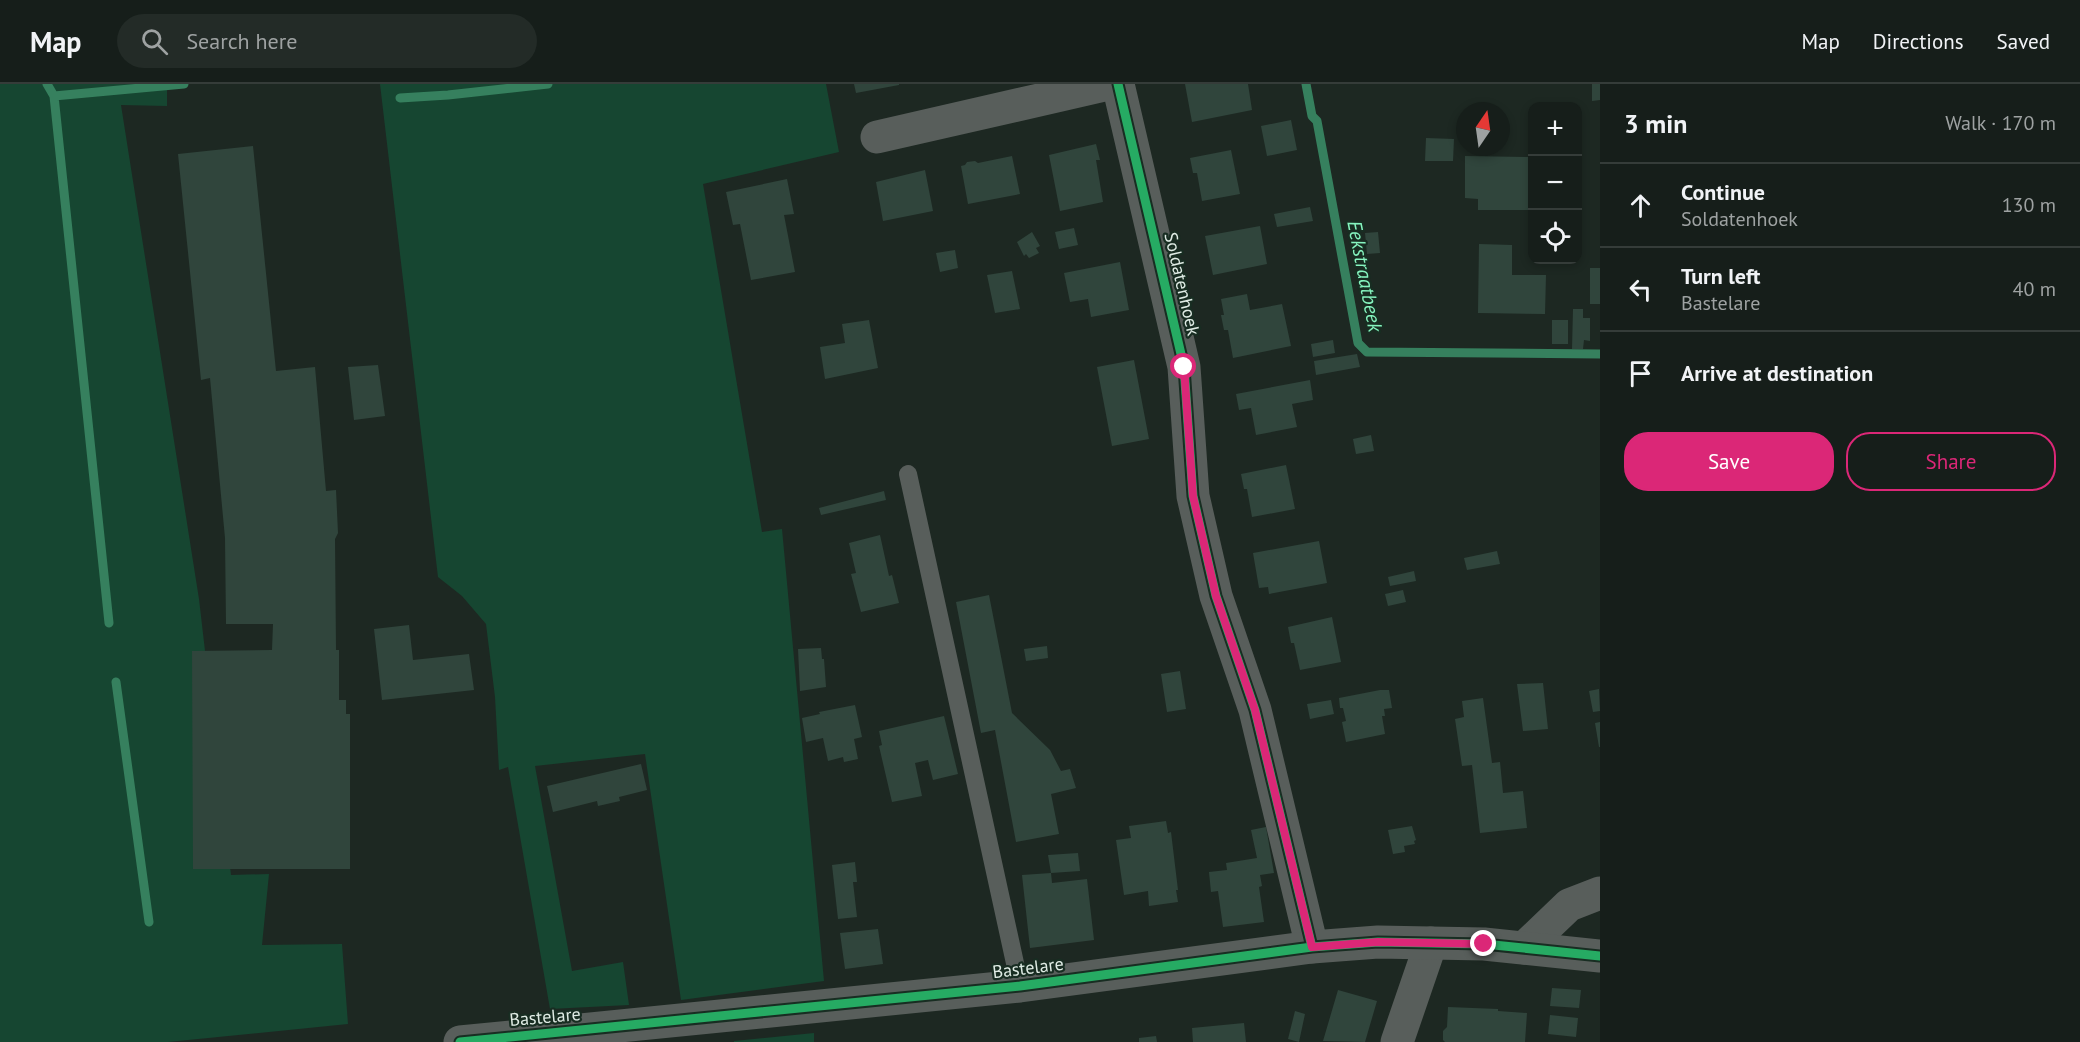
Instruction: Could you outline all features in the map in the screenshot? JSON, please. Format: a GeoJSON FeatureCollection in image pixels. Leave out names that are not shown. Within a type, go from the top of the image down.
{"type":"FeatureCollection","features":[{"type":"Feature","properties":{"kind":"street"},"geometry":{"type":"LineString","coordinates":[[877,137],[1109,84]]}},
{"type":"Feature","properties":{"kind":"street","name":"Soldatenhoek"},"geometry":{"type":"LineString","coordinates":[[1118,84],[1184,367],[1193,496],[1216,596],[1255,710],[1312,947]]}},
{"type":"Feature","properties":{"kind":"street"},"geometry":{"type":"LineString","coordinates":[[1524,948],[1569,905],[1600,893]]}},
{"type":"Feature","properties":{"kind":"street","name":"Bastelare"},"geometry":{"type":"LineString","coordinates":[[460,1042],[1020,986],[1312,947],[1378,942],[1484,944],[1600,956]]}},
{"type":"Feature","properties":{"kind":"street"},"geometry":{"type":"LineString","coordinates":[[1397,1042],[1431,943]]}},
{"type":"Feature","properties":{"kind":"lane"},"geometry":{"type":"LineString","coordinates":[[908,474],[1020,986]]}},
{"type":"Feature","properties":{"kind":"green space"},"geometry":{"type":"Polygon","coordinates":[[[0,84],[167,84],[167,106],[121,105],[199,599],[231,875],[269,874],[262,945],[342,944],[348,1024],[168,1042],[0,1042],[0,84]]]}},
{"type":"Feature","properties":{"kind":"green space"},"geometry":{"type":"Polygon","coordinates":[[[380,84],[826,84],[839,152],[703,184],[762,532],[782,529],[824,981],[681,1000],[645,754],[535,766],[572,971],[623,962],[629,1005],[550,1009],[508,767],[499,770],[495,697],[486,624],[462,596],[438,577],[380,84]]]}},
{"type":"Feature","properties":{"kind":"green space"},"geometry":{"type":"Polygon","coordinates":[[[814,1033],[814,1042],[734,1042],[734,1041],[814,1033]]]}},
{"type":"Feature","properties":{"kind":"building"},"geometry":{"type":"Polygon","coordinates":[[[854,84],[899,84],[899,85],[856,93],[854,84]]]}},
{"type":"Feature","properties":{"kind":"building"},"geometry":{"type":"Polygon","coordinates":[[[1185,84],[1248,84],[1252,110],[1192,122],[1185,84]]]}},
{"type":"Feature","properties":{"kind":"building"},"geometry":{"type":"Polygon","coordinates":[[[1592,84],[1600,84],[1600,100],[1592,101],[1592,84]]]}},
{"type":"Feature","properties":{"kind":"building"},"geometry":{"type":"Polygon","coordinates":[[[1291,120],[1297,150],[1267,156],[1261,126],[1291,120]]]}},
{"type":"Feature","properties":{"kind":"building"},"geometry":{"type":"Polygon","coordinates":[[[1426,138],[1454,139],[1453,161],[1425,161],[1426,138]]]}},
{"type":"Feature","properties":{"kind":"building"},"geometry":{"type":"Polygon","coordinates":[[[1096,144],[1100,160],[1096,160],[1103,202],[1060,211],[1049,155],[1096,144]]]}},
{"type":"Feature","properties":{"kind":"building"},"geometry":{"type":"Polygon","coordinates":[[[253,146],[276,371],[315,367],[326,491],[336,490],[338,533],[335,539],[336,650],[339,650],[339,700],[346,700],[346,714],[350,714],[350,869],[193,869],[192,651],[272,650],[273,624],[226,624],[225,538],[210,378],[201,380],[178,154],[253,146]]]}},
{"type":"Feature","properties":{"kind":"building"},"geometry":{"type":"Polygon","coordinates":[[[1231,150],[1240,194],[1202,201],[1197,173],[1193,173],[1190,158],[1231,150]]]}},
{"type":"Feature","properties":{"kind":"building"},"geometry":{"type":"Polygon","coordinates":[[[1012,156],[1020,194],[968,204],[961,166],[967,162],[978,163],[1012,156]]]}},
{"type":"Feature","properties":{"kind":"building"},"geometry":{"type":"Polygon","coordinates":[[[1465,156],[1528,157],[1528,210],[1478,210],[1478,199],[1465,198],[1465,156]]]}},
{"type":"Feature","properties":{"kind":"building"},"geometry":{"type":"Polygon","coordinates":[[[925,170],[933,211],[883,221],[876,182],[925,170]]]}},
{"type":"Feature","properties":{"kind":"building"},"geometry":{"type":"Polygon","coordinates":[[[787,179],[794,214],[784,215],[795,272],[751,280],[740,224],[733,225],[726,192],[787,179]]]}},
{"type":"Feature","properties":{"kind":"building"},"geometry":{"type":"Polygon","coordinates":[[[1310,207],[1313,221],[1277,227],[1274,214],[1310,207]]]}},
{"type":"Feature","properties":{"kind":"building"},"geometry":{"type":"Polygon","coordinates":[[[1260,226],[1267,264],[1213,275],[1205,236],[1260,226]]]}},
{"type":"Feature","properties":{"kind":"building"},"geometry":{"type":"Polygon","coordinates":[[[1074,228],[1078,245],[1059,249],[1055,232],[1074,228]]]}},
{"type":"Feature","properties":{"kind":"building"},"geometry":{"type":"Polygon","coordinates":[[[1032,232],[1040,246],[1036,248],[1039,253],[1029,258],[1026,254],[1024,256],[1017,242],[1032,232]]]}},
{"type":"Feature","properties":{"kind":"building"},"geometry":{"type":"Polygon","coordinates":[[[1378,232],[1380,253],[1367,254],[1365,233],[1378,232]]]}},
{"type":"Feature","properties":{"kind":"building"},"geometry":{"type":"Polygon","coordinates":[[[1479,244],[1512,245],[1512,275],[1546,275],[1545,314],[1478,313],[1479,244]]]}},
{"type":"Feature","properties":{"kind":"building"},"geometry":{"type":"Polygon","coordinates":[[[955,250],[958,268],[940,272],[936,253],[955,250]]]}},
{"type":"Feature","properties":{"kind":"building"},"geometry":{"type":"Polygon","coordinates":[[[1120,262],[1129,310],[1091,317],[1088,299],[1070,302],[1064,273],[1120,262]]]}},
{"type":"Feature","properties":{"kind":"building"},"geometry":{"type":"Polygon","coordinates":[[[1590,268],[1600,268],[1600,304],[1590,304],[1590,268]]]}},
{"type":"Feature","properties":{"kind":"building"},"geometry":{"type":"Polygon","coordinates":[[[1012,271],[1020,309],[995,313],[987,275],[1012,271]]]}},
{"type":"Feature","properties":{"kind":"building"},"geometry":{"type":"Polygon","coordinates":[[[1247,294],[1250,310],[1282,304],[1291,346],[1233,358],[1228,330],[1224,330],[1221,299],[1247,294]]]}},
{"type":"Feature","properties":{"kind":"building"},"geometry":{"type":"Polygon","coordinates":[[[1573,309],[1583,309],[1583,318],[1590,318],[1590,341],[1584,340],[1583,349],[1572,349],[1573,309]]]}},
{"type":"Feature","properties":{"kind":"building"},"geometry":{"type":"Polygon","coordinates":[[[869,320],[878,368],[825,379],[820,347],[845,343],[842,324],[869,320]]]}},
{"type":"Feature","properties":{"kind":"building"},"geometry":{"type":"Polygon","coordinates":[[[1552,320],[1568,320],[1568,344],[1552,344],[1552,320]]]}},
{"type":"Feature","properties":{"kind":"building"},"geometry":{"type":"Polygon","coordinates":[[[1333,340],[1335,353],[1313,357],[1311,344],[1333,340]]]}},
{"type":"Feature","properties":{"kind":"building"},"geometry":{"type":"Polygon","coordinates":[[[1357,354],[1360,367],[1316,375],[1314,361],[1357,354]]]}},
{"type":"Feature","properties":{"kind":"building"},"geometry":{"type":"Polygon","coordinates":[[[1134,360],[1149,439],[1112,446],[1097,367],[1134,360]]]}},
{"type":"Feature","properties":{"kind":"building"},"geometry":{"type":"Polygon","coordinates":[[[378,365],[385,416],[354,420],[348,367],[378,365]]]}},
{"type":"Feature","properties":{"kind":"building"},"geometry":{"type":"Polygon","coordinates":[[[1310,380],[1313,400],[1292,404],[1297,427],[1256,435],[1251,408],[1239,410],[1236,394],[1310,380]]]}},
{"type":"Feature","properties":{"kind":"building"},"geometry":{"type":"Polygon","coordinates":[[[1371,435],[1374,451],[1356,454],[1353,439],[1371,435]]]}},
{"type":"Feature","properties":{"kind":"building"},"geometry":{"type":"Polygon","coordinates":[[[1286,465],[1295,509],[1252,517],[1247,489],[1244,489],[1241,474],[1286,465]]]}},
{"type":"Feature","properties":{"kind":"building"},"geometry":{"type":"Polygon","coordinates":[[[884,491],[886,500],[821,515],[819,508],[884,491]]]}},
{"type":"Feature","properties":{"kind":"building"},"geometry":{"type":"Polygon","coordinates":[[[880,535],[889,576],[892,575],[899,603],[861,612],[851,574],[856,573],[849,543],[880,535]]]}},
{"type":"Feature","properties":{"kind":"building"},"geometry":{"type":"Polygon","coordinates":[[[1319,541],[1327,583],[1269,594],[1268,587],[1259,588],[1253,553],[1319,541]]]}},
{"type":"Feature","properties":{"kind":"building"},"geometry":{"type":"Polygon","coordinates":[[[1497,551],[1500,564],[1467,570],[1464,558],[1497,551]]]}},
{"type":"Feature","properties":{"kind":"building"},"geometry":{"type":"Polygon","coordinates":[[[1414,571],[1416,581],[1390,586],[1388,577],[1414,571]]]}},
{"type":"Feature","properties":{"kind":"building"},"geometry":{"type":"Polygon","coordinates":[[[1403,590],[1406,602],[1388,606],[1385,594],[1403,590]]]}},
{"type":"Feature","properties":{"kind":"building"},"geometry":{"type":"Polygon","coordinates":[[[989,595],[1012,713],[1050,750],[1061,771],[1070,769],[1076,788],[1051,794],[1059,834],[1016,842],[995,730],[981,733],[956,602],[989,595]]]}},
{"type":"Feature","properties":{"kind":"building"},"geometry":{"type":"Polygon","coordinates":[[[1332,617],[1341,662],[1300,670],[1288,627],[1332,617]]]}},
{"type":"Feature","properties":{"kind":"building"},"geometry":{"type":"Polygon","coordinates":[[[409,625],[413,660],[469,654],[474,690],[382,700],[374,629],[409,625]]]}},
{"type":"Feature","properties":{"kind":"building"},"geometry":{"type":"Polygon","coordinates":[[[1047,646],[1048,658],[1026,661],[1024,649],[1047,646]]]}},
{"type":"Feature","properties":{"kind":"building"},"geometry":{"type":"Polygon","coordinates":[[[821,648],[826,687],[800,691],[798,649],[821,648]]]}},
{"type":"Feature","properties":{"kind":"building"},"geometry":{"type":"Polygon","coordinates":[[[1180,671],[1186,709],[1167,712],[1161,674],[1180,671]]]}},
{"type":"Feature","properties":{"kind":"building"},"geometry":{"type":"Polygon","coordinates":[[[1543,683],[1548,729],[1523,731],[1517,684],[1543,683]]]}},
{"type":"Feature","properties":{"kind":"building"},"geometry":{"type":"Polygon","coordinates":[[[1599,689],[1600,711],[1593,712],[1589,691],[1599,689]]]}},
{"type":"Feature","properties":{"kind":"building"},"geometry":{"type":"Polygon","coordinates":[[[1389,690],[1392,708],[1384,709],[1385,716],[1382,716],[1385,734],[1346,742],[1342,722],[1346,721],[1343,708],[1340,708],[1339,698],[1389,690]]]}},
{"type":"Feature","properties":{"kind":"building"},"geometry":{"type":"Polygon","coordinates":[[[1483,698],[1492,763],[1500,762],[1503,793],[1523,791],[1527,828],[1480,833],[1472,765],[1462,766],[1455,719],[1464,717],[1462,701],[1483,698]]]}},
{"type":"Feature","properties":{"kind":"building"},"geometry":{"type":"Polygon","coordinates":[[[1331,700],[1334,714],[1310,719],[1307,704],[1331,700]]]}},
{"type":"Feature","properties":{"kind":"building"},"geometry":{"type":"Polygon","coordinates":[[[855,705],[862,737],[854,739],[858,759],[844,762],[843,757],[828,761],[823,738],[806,742],[802,718],[855,705]]]}},
{"type":"Feature","properties":{"kind":"building"},"geometry":{"type":"Polygon","coordinates":[[[944,716],[958,774],[933,780],[928,760],[915,763],[922,796],[892,802],[879,746],[882,745],[879,731],[944,716]]]}},
{"type":"Feature","properties":{"kind":"building"},"geometry":{"type":"Polygon","coordinates":[[[1600,722],[1600,747],[1599,747],[1595,723],[1600,722]]]}},
{"type":"Feature","properties":{"kind":"building"},"geometry":{"type":"Polygon","coordinates":[[[641,764],[647,790],[619,797],[620,801],[598,806],[597,801],[553,812],[547,786],[641,764]]]}},
{"type":"Feature","properties":{"kind":"building"},"geometry":{"type":"Polygon","coordinates":[[[1166,821],[1168,833],[1171,832],[1178,902],[1149,906],[1148,891],[1124,895],[1116,840],[1131,838],[1129,826],[1166,821]]]}},
{"type":"Feature","properties":{"kind":"building"},"geometry":{"type":"Polygon","coordinates":[[[1412,826],[1415,844],[1404,846],[1405,852],[1393,854],[1388,830],[1412,826]]]}},
{"type":"Feature","properties":{"kind":"building"},"geometry":{"type":"Polygon","coordinates":[[[1266,827],[1274,873],[1260,875],[1262,886],[1259,887],[1264,922],[1223,927],[1218,891],[1211,892],[1209,872],[1227,870],[1226,863],[1257,858],[1251,830],[1266,827]]]}},
{"type":"Feature","properties":{"kind":"building"},"geometry":{"type":"Polygon","coordinates":[[[1078,853],[1080,871],[1051,873],[1048,855],[1078,853]]]}},
{"type":"Feature","properties":{"kind":"building"},"geometry":{"type":"Polygon","coordinates":[[[855,862],[857,882],[853,882],[857,917],[838,919],[832,865],[855,862]]]}},
{"type":"Feature","properties":{"kind":"building"},"geometry":{"type":"Polygon","coordinates":[[[1051,873],[1052,883],[1087,879],[1094,940],[1030,948],[1022,875],[1051,873]]]}},
{"type":"Feature","properties":{"kind":"building"},"geometry":{"type":"Polygon","coordinates":[[[878,929],[883,964],[845,969],[840,933],[878,929]]]}},
{"type":"Feature","properties":{"kind":"building"},"geometry":{"type":"Polygon","coordinates":[[[1552,988],[1581,990],[1579,1008],[1550,1006],[1552,988]]]}},
{"type":"Feature","properties":{"kind":"building"},"geometry":{"type":"Polygon","coordinates":[[[1338,990],[1377,1001],[1365,1042],[1323,1041],[1338,990]]]}},
{"type":"Feature","properties":{"kind":"building"},"geometry":{"type":"Polygon","coordinates":[[[1448,1007],[1527,1013],[1525,1042],[1445,1042],[1443,1031],[1447,1027],[1448,1007]]]}},
{"type":"Feature","properties":{"kind":"building"},"geometry":{"type":"Polygon","coordinates":[[[1295,1011],[1305,1014],[1299,1042],[1288,1039],[1295,1011]]]}},
{"type":"Feature","properties":{"kind":"building"},"geometry":{"type":"Polygon","coordinates":[[[1550,1015],[1578,1018],[1576,1037],[1548,1034],[1550,1015]]]}},
{"type":"Feature","properties":{"kind":"building"},"geometry":{"type":"Polygon","coordinates":[[[1244,1023],[1246,1042],[1193,1042],[1192,1028],[1244,1023]]]}},
{"type":"Feature","properties":{"kind":"building"},"geometry":{"type":"Polygon","coordinates":[[[1156,1036],[1157,1042],[1139,1042],[1139,1038],[1156,1036]]]}},
{"type":"Feature","properties":{"kind":"waterway","name":"Eekstraatbeek"},"geometry":{"type":"LineString","coordinates":[[47,84],[54,96],[184,84]]}},
{"type":"Feature","properties":{"kind":"waterway","name":"Eekstraatbeek"},"geometry":{"type":"LineString","coordinates":[[400,98],[548,84]]}},
{"type":"Feature","properties":{"kind":"waterway","name":"Eekstraatbeek"},"geometry":{"type":"LineString","coordinates":[[1306,84],[1312,116],[1317,121],[1358,343],[1367,352],[1600,354]]}},
{"type":"Feature","properties":{"kind":"waterway"},"geometry":{"type":"LineString","coordinates":[[54,96],[109,623]]}},
{"type":"Feature","properties":{"kind":"waterway"},"geometry":{"type":"LineString","coordinates":[[116,682],[149,922]]}},
{"type":"Feature","properties":{"kind":"cycle path"},"geometry":{"type":"LineString","coordinates":[[1118,84],[1184,367],[1193,496],[1216,596],[1255,710],[1312,947]]}},
{"type":"Feature","properties":{"kind":"cycle path"},"geometry":{"type":"LineString","coordinates":[[460,1042],[1020,986],[1312,947],[1378,942],[1484,944],[1600,956]]}},
{"type":"Feature","properties":{"kind":"route"},"geometry":{"type":"LineString","coordinates":[[1184,367],[1193,496],[1216,596],[1255,710],[1312,947],[1378,942],[1484,944]]}}]}
